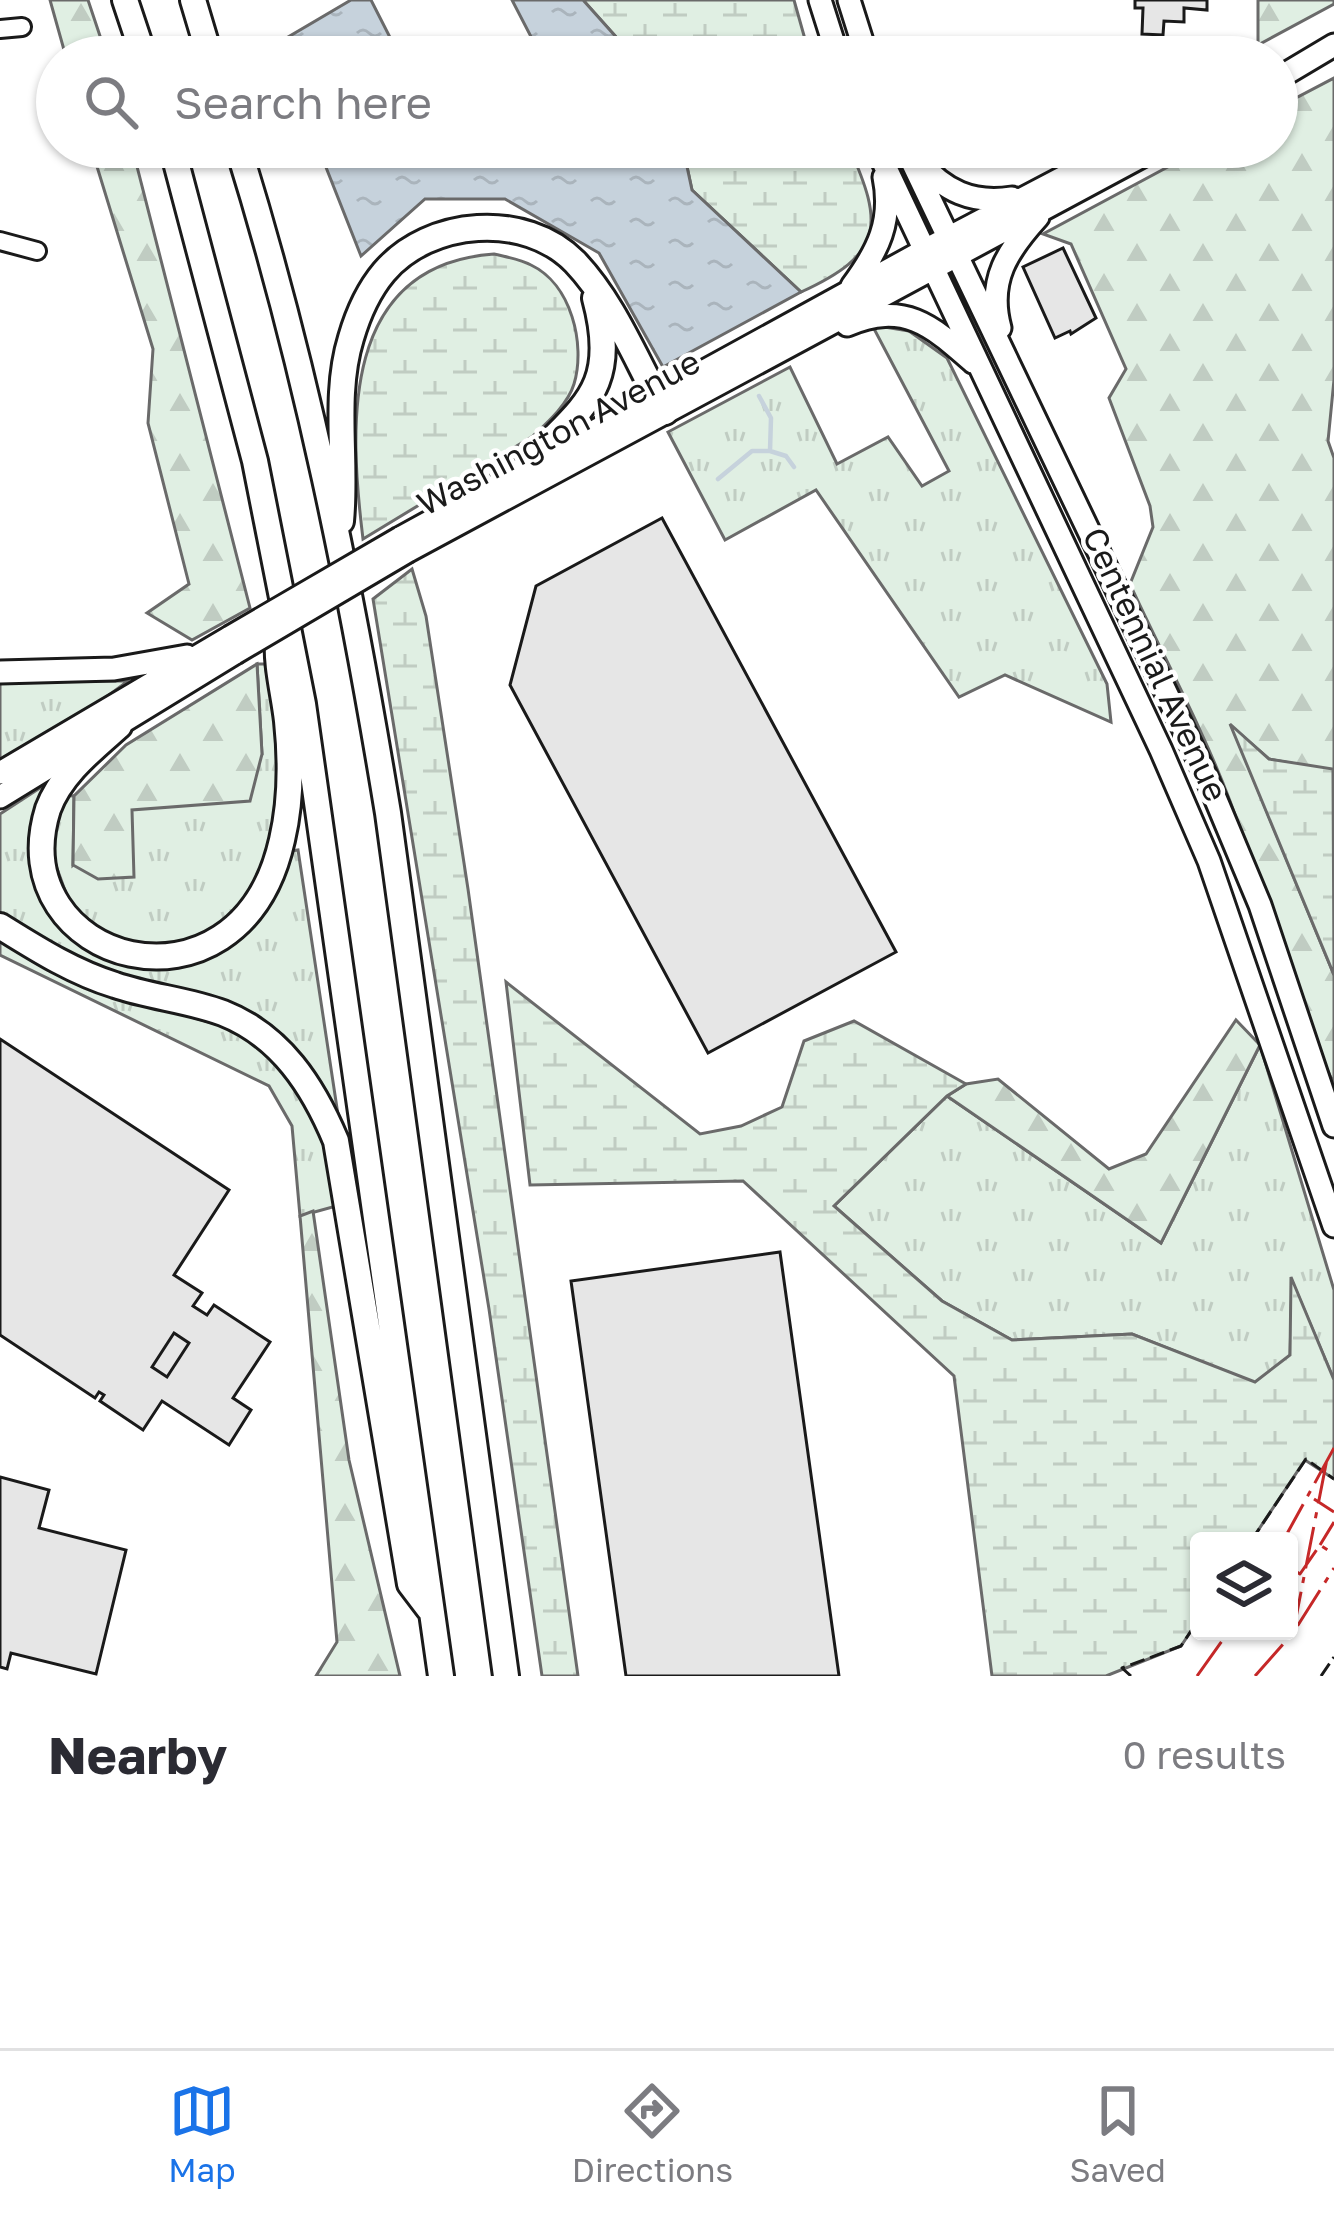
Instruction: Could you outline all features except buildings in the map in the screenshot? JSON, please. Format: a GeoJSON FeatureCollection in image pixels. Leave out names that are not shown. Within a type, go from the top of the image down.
{"type":"FeatureCollection","features":[{"type":"Feature","properties":{"kind":"highway"},"geometry":{"type":"LineString","coordinates":[[125,0],[137,36]]}},
{"type":"Feature","properties":{"kind":"highway"},"geometry":{"type":"LineString","coordinates":[[193,0],[204,36]]}},
{"type":"Feature","properties":{"kind":"highway"},"geometry":{"type":"LineString","coordinates":[[178,168],[225,337],[282,591],[342,965],[440,1676]]}},
{"type":"Feature","properties":{"kind":"highway"},"geometry":{"type":"LineString","coordinates":[[244,168],[295,349],[340,544],[388,813],[506,1676]]}},
{"type":"Feature","properties":{"kind":"highway"},"geometry":{"type":"LineString","coordinates":[[340,544],[345,369],[359,314],[386,269],[429,239],[484,226],[512,230],[551,245],[574,261],[610,309],[660,405]]}},
{"type":"Feature","properties":{"kind":"highway"},"geometry":{"type":"LineString","coordinates":[[524,470],[582,411],[600,375],[601,319],[591,284]]}},
{"type":"Feature","properties":{"kind":"highway"},"geometry":{"type":"LineString","coordinates":[[119,726],[65,778],[48,807],[41,852],[48,886],[73,925],[113,951],[151,958],[207,946],[240,923],[256,904],[282,842],[289,793],[288,724],[277,651],[282,591]]}},
{"type":"Feature","properties":{"kind":"highway"},"geometry":{"type":"LineString","coordinates":[[0,926],[82,973],[237,1021],[280,1050],[312,1090],[336,1141],[410,1584],[432,1614]]}},
{"type":"Feature","properties":{"kind":"main road"},"geometry":{"type":"LineString","coordinates":[[820,0],[831,36]]}},
{"type":"Feature","properties":{"kind":"main road"},"geometry":{"type":"LineString","coordinates":[[849,0],[860,36]]}},
{"type":"Feature","properties":{"kind":"main road"},"geometry":{"type":"LineString","coordinates":[[1298,65],[1334,45]]}},
{"type":"Feature","properties":{"kind":"main road"},"geometry":{"type":"LineString","coordinates":[[848,292],[874,256],[886,229],[888,198],[882,168]]}},
{"type":"Feature","properties":{"kind":"main road","name":"Centennial Avenue"},"geometry":{"type":"LineString","coordinates":[[886,168],[1161,749],[1209,861],[1334,1226]]}},
{"type":"Feature","properties":{"kind":"main road","name":"Centennial Avenue"},"geometry":{"type":"LineString","coordinates":[[917,168],[1206,776],[1260,905],[1334,1126]]}},
{"type":"Feature","properties":{"kind":"main road"},"geometry":{"type":"LineString","coordinates":[[925,168],[954,193],[988,201],[1040,200]]}},
{"type":"Feature","properties":{"kind":"main road","name":"Washington Avenue"},"geometry":{"type":"LineString","coordinates":[[1040,200],[1089,168]]}},
{"type":"Feature","properties":{"kind":"main road","name":"Washington Avenue"},"geometry":{"type":"LineString","coordinates":[[0,797],[119,726],[233,645],[524,470],[774,354],[929,258],[1112,168]]}},
{"type":"Feature","properties":{"kind":"main road"},"geometry":{"type":"LineString","coordinates":[[1015,374],[996,314],[998,285],[1005,255],[1040,200]]}},
{"type":"Feature","properties":{"kind":"main road","name":"Washington Avenue"},"geometry":{"type":"LineString","coordinates":[[404,544],[660,405],[848,292],[929,258]]}},
{"type":"Feature","properties":{"kind":"main road"},"geometry":{"type":"LineString","coordinates":[[774,354],[867,316],[894,314],[934,327],[982,370]]}},
{"type":"Feature","properties":{"kind":"main road","name":"Washington Avenue"},"geometry":{"type":"LineString","coordinates":[[0,773],[205,653],[233,645]]}},
{"type":"Feature","properties":{"kind":"main road"},"geometry":{"type":"LineString","coordinates":[[0,672],[115,669],[205,653]]}},
{"type":"Feature","properties":{"kind":"street"},"geometry":{"type":"LineString","coordinates":[[0,29],[22,26]]}},
{"type":"Feature","properties":{"kind":"street"},"geometry":{"type":"LineString","coordinates":[[0,241],[37,251]]}},
{"type":"Feature","properties":{"kind":"green space"},"geometry":{"type":"Polygon","coordinates":[[[50,0],[88,0],[100,36],[60,36],[50,0]]]}},
{"type":"Feature","properties":{"kind":"green space"},"geometry":{"type":"Polygon","coordinates":[[[583,0],[794,0],[804,36],[615,36],[583,0]]]}},
{"type":"Feature","properties":{"kind":"green space"},"geometry":{"type":"Polygon","coordinates":[[[1258,0],[1334,0],[1275,36],[1258,36],[1258,0]]]}},
{"type":"Feature","properties":{"kind":"green space"},"geometry":{"type":"Polygon","coordinates":[[[1334,78],[1334,380],[1328,441],[1334,458],[1334,771],[1269,759],[1232,727],[1334,975],[1334,1084],[1291,980],[1219,773],[1130,584],[1153,527],[1150,506],[1109,398],[1126,369],[1071,244],[1043,234],[1166,168],[1298,168],[1298,97],[1334,78]]]}},
{"type":"Feature","properties":{"kind":"green space"},"geometry":{"type":"Polygon","coordinates":[[[97,168],[137,168],[250,608],[192,640],[147,613],[189,584],[148,423],[153,349],[97,168]]]}},
{"type":"Feature","properties":{"kind":"green space"},"geometry":{"type":"Polygon","coordinates":[[[687,168],[858,168],[868,197],[869,234],[848,264],[801,292],[692,190],[687,168]]]}},
{"type":"Feature","properties":{"kind":"green space"},"geometry":{"type":"Polygon","coordinates":[[[494,254],[527,263],[545,274],[565,300],[578,351],[571,391],[533,436],[363,539],[356,448],[358,402],[366,358],[381,319],[407,287],[444,265],[494,254]]]}},
{"type":"Feature","properties":{"kind":"green space"},"geometry":{"type":"Polygon","coordinates":[[[872,325],[909,331],[947,358],[1107,684],[1111,722],[1005,675],[959,697],[816,490],[725,540],[668,432],[790,367],[837,464],[888,437],[922,486],[949,471],[872,325]]]}},
{"type":"Feature","properties":{"kind":"green space"},"geometry":{"type":"Polygon","coordinates":[[[412,569],[426,616],[468,889],[578,1676],[542,1676],[489,1309],[373,599],[412,569]]]}},
{"type":"Feature","properties":{"kind":"green space"},"geometry":{"type":"Polygon","coordinates":[[[257,664],[265,664],[279,748],[274,827],[251,890],[229,920],[174,947],[122,945],[72,910],[50,849],[61,795],[74,796],[73,865],[131,810],[262,754],[257,664]]]}},
{"type":"Feature","properties":{"kind":"green space"},"geometry":{"type":"Polygon","coordinates":[[[257,664],[262,754],[250,801],[132,810],[134,877],[98,879],[73,865],[74,796],[126,745],[257,664]]]}},
{"type":"Feature","properties":{"kind":"green space"},"geometry":{"type":"Polygon","coordinates":[[[0,681],[128,681],[82,715],[0,761],[0,681]]]}},
{"type":"Feature","properties":{"kind":"green space"},"geometry":{"type":"Polygon","coordinates":[[[1230,724],[1269,759],[1333,769],[1334,975],[1230,724]]]}},
{"type":"Feature","properties":{"kind":"green space"},"geometry":{"type":"Polygon","coordinates":[[[43,786],[46,793],[32,847],[36,879],[49,908],[68,932],[121,964],[152,969],[183,966],[227,945],[250,921],[291,851],[298,850],[340,1128],[299,1057],[94,971],[0,917],[0,814],[43,786]]]}},
{"type":"Feature","properties":{"kind":"green space"},"geometry":{"type":"Polygon","coordinates":[[[0,936],[80,985],[233,1029],[257,1044],[276,1061],[306,1104],[340,1205],[300,1216],[292,1126],[269,1086],[0,955],[0,936]]]}},
{"type":"Feature","properties":{"kind":"green space"},"geometry":{"type":"Polygon","coordinates":[[[506,982],[700,1134],[741,1126],[782,1107],[804,1041],[854,1021],[966,1084],[947,1096],[834,1206],[942,1301],[1012,1340],[1132,1334],[1255,1382],[1290,1355],[1291,1277],[1334,1380],[1334,1479],[1305,1460],[1257,1532],[1190,1532],[1190,1632],[1181,1646],[1106,1676],[992,1676],[954,1376],[743,1181],[530,1185],[506,982]]]}},
{"type":"Feature","properties":{"kind":"green space"},"geometry":{"type":"Polygon","coordinates":[[[1236,1020],[1260,1045],[1161,1243],[947,1096],[966,1084],[998,1079],[1109,1169],[1146,1154],[1236,1020]]]}},
{"type":"Feature","properties":{"kind":"green space"},"geometry":{"type":"Polygon","coordinates":[[[1260,1045],[1334,1290],[1334,1380],[1292,1281],[1290,1356],[1255,1383],[1132,1334],[1012,1340],[942,1301],[834,1206],[947,1096],[1161,1243],[1260,1045]]]}},
{"type":"Feature","properties":{"kind":"green space"},"geometry":{"type":"Polygon","coordinates":[[[313,1211],[349,1460],[400,1676],[316,1676],[337,1642],[300,1216],[313,1211]]]}},
{"type":"Feature","properties":{"kind":"water"},"geometry":{"type":"Polygon","coordinates":[[[351,0],[371,0],[389,36],[290,36],[351,0]]]}},
{"type":"Feature","properties":{"kind":"water"},"geometry":{"type":"Polygon","coordinates":[[[512,0],[583,0],[615,36],[531,36],[512,0]]]}},
{"type":"Feature","properties":{"kind":"water"},"geometry":{"type":"Polygon","coordinates":[[[326,168],[687,168],[692,190],[801,292],[663,367],[599,253],[505,199],[425,199],[361,256],[326,168]]]}},
{"type":"Feature","properties":{"kind":"waterway"},"geometry":{"type":"LineString","coordinates":[[759,396],[771,418],[770,451],[786,456],[794,467]]}},
{"type":"Feature","properties":{"kind":"waterway"},"geometry":{"type":"LineString","coordinates":[[718,479],[752,451],[770,451]]}},
{"type":"Feature","properties":{"kind":"fence"},"geometry":{"type":"LineString","coordinates":[[1257,1532],[1306,1459],[1334,1479]]}},
{"type":"Feature","properties":{"kind":"fence"},"geometry":{"type":"LineString","coordinates":[[1131,1676],[1122,1668],[1181,1646],[1190,1632]]}},
{"type":"Feature","properties":{"kind":"fence"},"geometry":{"type":"LineString","coordinates":[[1321,1676],[1334,1657]]}},
{"type":"Feature","properties":{"kind":"power"},"geometry":{"type":"LineString","coordinates":[[1288,1532],[1334,1448]]}},
{"type":"Feature","properties":{"kind":"power"},"geometry":{"type":"LineString","coordinates":[[1298,1607],[1327,1459]]}},
{"type":"Feature","properties":{"kind":"power"},"geometry":{"type":"LineString","coordinates":[[1314,1499],[1334,1512]]}},
{"type":"Feature","properties":{"kind":"power"},"geometry":{"type":"LineString","coordinates":[[1320,1545],[1334,1522]]}},
{"type":"Feature","properties":{"kind":"power"},"geometry":{"type":"LineString","coordinates":[[1298,1573],[1320,1545],[1334,1554]]}},
{"type":"Feature","properties":{"kind":"power"},"geometry":{"type":"LineString","coordinates":[[1255,1676],[1293,1633],[1334,1568]]}},
{"type":"Feature","properties":{"kind":"power"},"geometry":{"type":"LineString","coordinates":[[1197,1676],[1223,1640]]}}]}
